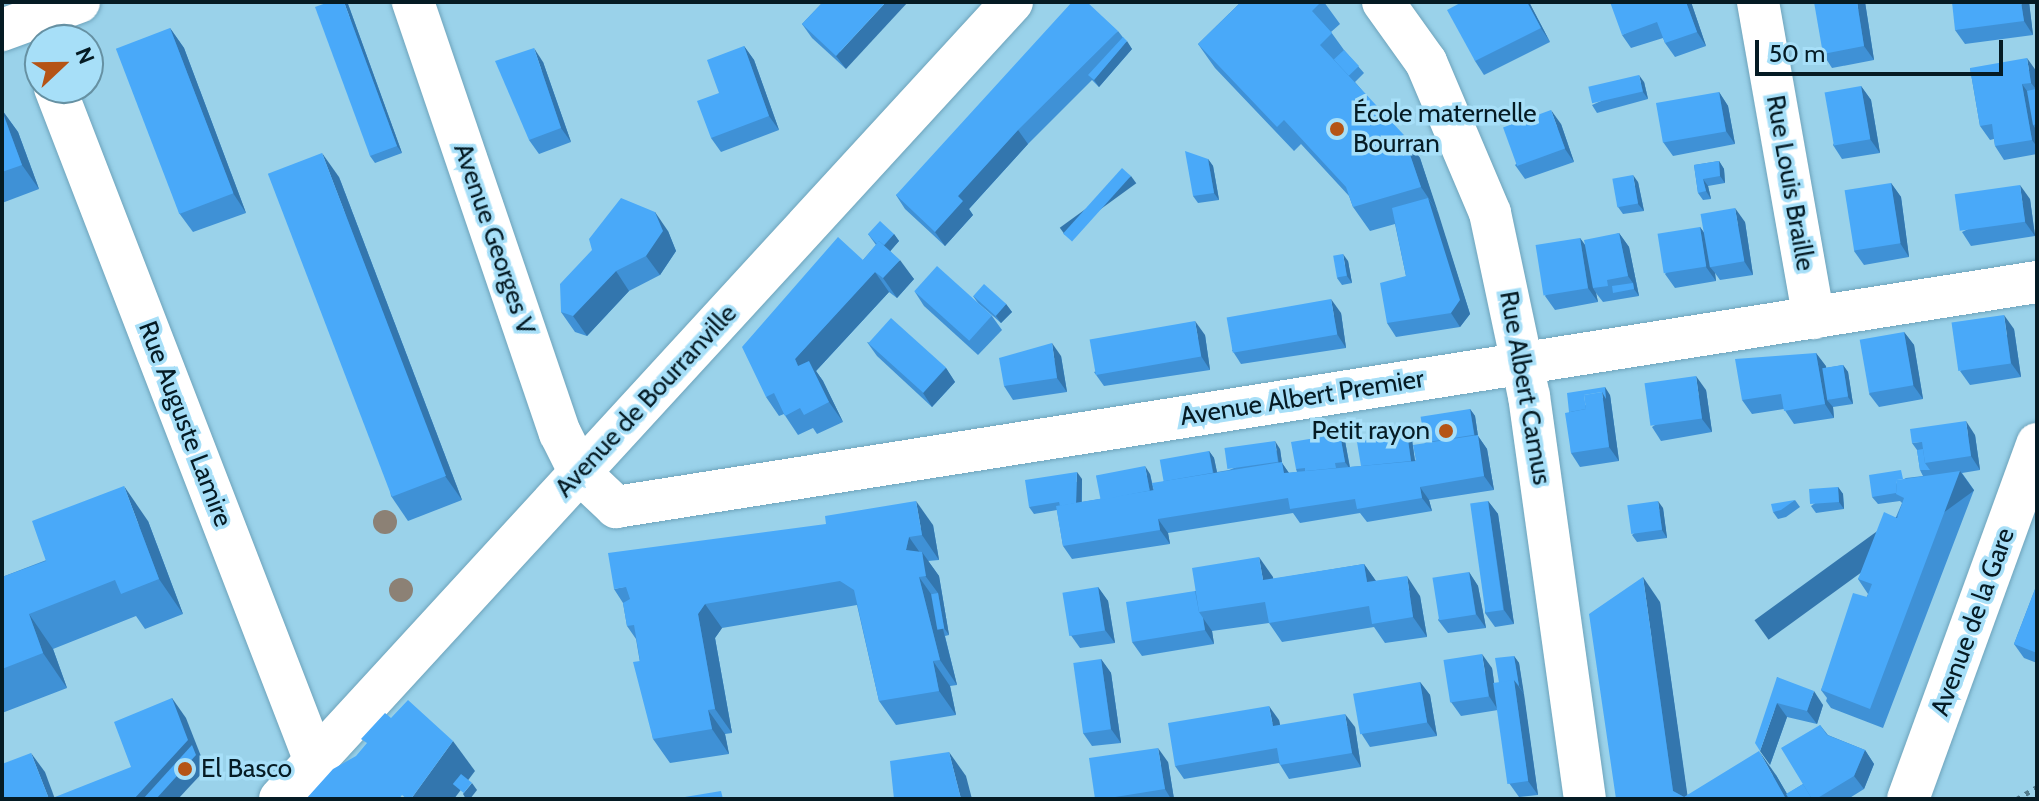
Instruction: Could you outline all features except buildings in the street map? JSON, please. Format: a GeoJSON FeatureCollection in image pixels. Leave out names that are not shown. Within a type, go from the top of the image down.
{"type":"FeatureCollection","features":[{"type":"Feature","properties":{"kind":"street"},"geometry":{"type":"LineString","coordinates":[[23,26],[79,2]]}},
{"type":"Feature","properties":{"kind":"street","name":"Avenue Georges V"},"geometry":{"type":"LineString","coordinates":[[413,2],[560,433],[580,473]]}},
{"type":"Feature","properties":{"kind":"street","name":"Avenue de Bourranville"},"geometry":{"type":"LineString","coordinates":[[280,799],[1012,2]]}},
{"type":"Feature","properties":{"kind":"street","name":"Rue Albert Camus"},"geometry":{"type":"LineString","coordinates":[[1383,2],[1426,62],[1490,213],[1524,363],[1585,799]]}},
{"type":"Feature","properties":{"kind":"street","name":"Rue Louis Braille"},"geometry":{"type":"LineString","coordinates":[[1758,2],[1814,318]]}},
{"type":"Feature","properties":{"kind":"street","name":"Rue Auguste Lamire"},"geometry":{"type":"LineString","coordinates":[[61,104],[315,761]]}},
{"type":"Feature","properties":{"kind":"street","name":"Avenue Albert Premier"},"geometry":{"type":"LineString","coordinates":[[580,473],[616,507],[2037,282]]}},
{"type":"Feature","properties":{"kind":"street","name":"Avenue de la Gare"},"geometry":{"type":"LineString","coordinates":[[1908,799],[2037,444]]}},
{"type":"Feature","properties":{"kind":"path"},"geometry":{"type":"LineString","coordinates":[[2017,799],[2037,787]]}},
{"type":"Feature","properties":{"kind":"place","name":"École maternelle Bourran"},"geometry":{"type":"Point","coordinates":[1337,129]}},
{"type":"Feature","properties":{"kind":"place","name":"Petit rayon"},"geometry":{"type":"Point","coordinates":[1446,431]}},
{"type":"Feature","properties":{"kind":"place","name":"El Basco"},"geometry":{"type":"Point","coordinates":[185,769]}}]}
